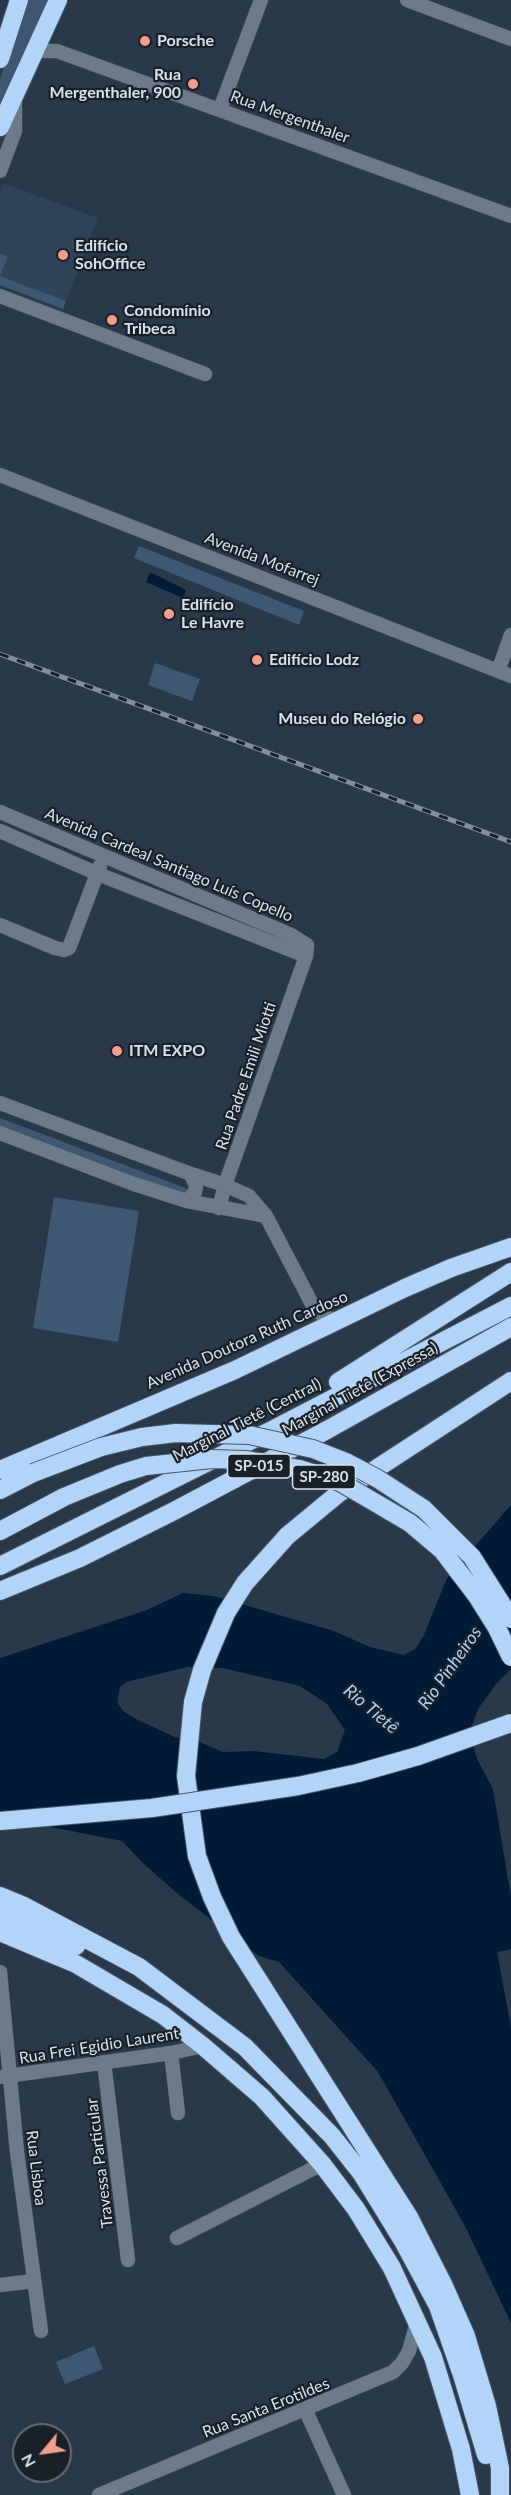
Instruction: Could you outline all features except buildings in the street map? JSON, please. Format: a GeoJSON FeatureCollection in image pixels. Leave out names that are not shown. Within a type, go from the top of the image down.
{"type":"FeatureCollection","features":[{"type":"Feature","properties":{"kind":"highway"},"geometry":{"type":"LineString","coordinates":[[3,44],[19,0]]}},
{"type":"Feature","properties":{"kind":"highway"},"geometry":{"type":"LineString","coordinates":[[0,127],[58,0]]}},
{"type":"Feature","properties":{"kind":"highway","name":"Avenida Doutora Ruth Cardoso"},"geometry":{"type":"LineString","coordinates":[[0,1470],[45,1449],[199,1386],[451,1268],[511,1247]]}},
{"type":"Feature","properties":{"kind":"highway"},"geometry":{"type":"LineString","coordinates":[[132,1500],[143,1484],[269,1424],[376,1359],[511,1272]]}},
{"type":"Feature","properties":{"kind":"highway","name":"Marginal Tietê (Central)"},"geometry":{"type":"LineString","coordinates":[[0,1566],[511,1306]]}},
{"type":"Feature","properties":{"kind":"highway","name":"Marginal Tietê (Expressa)"},"geometry":{"type":"LineString","coordinates":[[0,1591],[80,1558],[164,1516],[327,1430],[511,1328]]}},
{"type":"Feature","properties":{"kind":"highway"},"geometry":{"type":"LineString","coordinates":[[498,2495],[500,2468],[494,2436],[466,2336],[443,2283],[409,2217],[231,1937],[208,1887],[197,1856],[186,1776],[188,1735],[196,1691],[212,1644],[226,1613],[244,1583],[287,1536],[339,1493],[511,1382]]}},
{"type":"Feature","properties":{"kind":"highway"},"geometry":{"type":"LineString","coordinates":[[0,1490],[33,1473],[101,1447],[142,1437],[176,1433],[249,1435],[313,1449],[346,1462],[378,1479],[424,1509],[472,1557],[511,1619]]}},
{"type":"Feature","properties":{"kind":"highway","name":"SP-280"},"geometry":{"type":"LineString","coordinates":[[0,1531],[64,1497],[146,1466],[212,1459],[247,1460],[300,1469],[340,1482],[410,1523],[442,1550],[477,1596],[497,1628],[511,1657]]}},
{"type":"Feature","properties":{"kind":"highway"},"geometry":{"type":"LineString","coordinates":[[0,1821],[152,1808],[298,1786],[358,1773],[418,1756],[511,1723]]}},
{"type":"Feature","properties":{"kind":"highway"},"geometry":{"type":"LineString","coordinates":[[0,1896],[139,1967],[244,2047],[332,2136],[362,2174],[403,2241],[438,2306],[480,2432],[498,2495]]}},
{"type":"Feature","properties":{"kind":"highway"},"geometry":{"type":"LineString","coordinates":[[0,1914],[59,1938],[178,1997]]}},
{"type":"Feature","properties":{"kind":"highway"},"geometry":{"type":"LineString","coordinates":[[0,1932],[76,1964],[163,2015],[262,2097],[322,2164],[356,2209],[386,2258],[433,2357],[448,2400],[470,2495]]}},
{"type":"Feature","properties":{"kind":"street"},"geometry":{"type":"LineString","coordinates":[[42,39],[52,0]]}},
{"type":"Feature","properties":{"kind":"street"},"geometry":{"type":"LineString","coordinates":[[220,109],[261,0]]}},
{"type":"Feature","properties":{"kind":"street"},"geometry":{"type":"LineString","coordinates":[[407,0],[511,39]]}},
{"type":"Feature","properties":{"kind":"street","name":"Rua Mergenthaler"},"geometry":{"type":"LineString","coordinates":[[42,39],[57,51],[511,216]]}},
{"type":"Feature","properties":{"kind":"street"},"geometry":{"type":"LineString","coordinates":[[0,171],[15,131],[14,94]]}},
{"type":"Feature","properties":{"kind":"street"},"geometry":{"type":"LineString","coordinates":[[0,296],[205,374]]}},
{"type":"Feature","properties":{"kind":"street","name":"Avenida Mofarrej"},"geometry":{"type":"LineString","coordinates":[[0,475],[505,673]]}},
{"type":"Feature","properties":{"kind":"street"},"geometry":{"type":"LineString","coordinates":[[505,673],[511,635]]}},
{"type":"Feature","properties":{"kind":"street"},"geometry":{"type":"LineString","coordinates":[[1,832],[5,814]]}},
{"type":"Feature","properties":{"kind":"street","name":"Avenida Cardeal Santiago Luís Copello"},"geometry":{"type":"LineString","coordinates":[[1,832],[306,956],[307,945],[298,938],[5,814]]}},
{"type":"Feature","properties":{"kind":"street"},"geometry":{"type":"LineString","coordinates":[[0,925],[55,948],[64,950],[72,945],[103,855]]}},
{"type":"Feature","properties":{"kind":"street","name":"Rua Padre Emili Miotti"},"geometry":{"type":"LineString","coordinates":[[219,1208],[225,1185],[306,956]]}},
{"type":"Feature","properties":{"kind":"street"},"geometry":{"type":"LineString","coordinates":[[0,1103],[225,1185],[249,1196],[266,1216],[305,1293],[319,1313],[338,1322]]}},
{"type":"Feature","properties":{"kind":"street"},"geometry":{"type":"LineString","coordinates":[[0,1133],[134,1184],[187,1201],[266,1216]]}},
{"type":"Feature","properties":{"kind":"street"},"geometry":{"type":"LineString","coordinates":[[187,1201],[195,1192],[196,1186],[191,1174]]}},
{"type":"Feature","properties":{"kind":"street"},"geometry":{"type":"LineString","coordinates":[[305,1293],[312,1322],[306,1337]]}},
{"type":"Feature","properties":{"kind":"street","name":"Rua Lisboa"},"geometry":{"type":"LineString","coordinates":[[0,1972],[5,2076],[41,2331]]}},
{"type":"Feature","properties":{"kind":"street","name":"Rua Frei Egidio Laurent"},"geometry":{"type":"LineString","coordinates":[[5,2076],[171,2053],[203,2046]]}},
{"type":"Feature","properties":{"kind":"street"},"geometry":{"type":"LineString","coordinates":[[171,2053],[178,2113]]}},
{"type":"Feature","properties":{"kind":"street","name":"Travessa Particular"},"geometry":{"type":"LineString","coordinates":[[104,2062],[128,2260]]}},
{"type":"Feature","properties":{"kind":"street"},"geometry":{"type":"LineString","coordinates":[[177,2238],[322,2164]]}},
{"type":"Feature","properties":{"kind":"street"},"geometry":{"type":"LineString","coordinates":[[0,2285],[34,2281]]}},
{"type":"Feature","properties":{"kind":"street","name":"Rua Santa Erotildes"},"geometry":{"type":"LineString","coordinates":[[99,2495],[393,2372],[409,2351],[417,2322]]}},
{"type":"Feature","properties":{"kind":"street"},"geometry":{"type":"LineString","coordinates":[[305,2409],[344,2495]]}},
{"type":"Feature","properties":{"kind":"shaded area"},"geometry":{"type":"Polygon","coordinates":[[[26,0],[47,0],[0,104],[0,79],[26,0]]]}},
{"type":"Feature","properties":{"kind":"shaded area"},"geometry":{"type":"Polygon","coordinates":[[[3,183],[98,218],[63,309],[0,285],[0,193],[3,183]]]}},
{"type":"Feature","properties":{"kind":"shaded area"},"geometry":{"type":"Polygon","coordinates":[[[0,253],[8,256],[0,276],[0,253]]]}},
{"type":"Feature","properties":{"kind":"shaded area"},"geometry":{"type":"Polygon","coordinates":[[[0,276],[66,301],[63,309],[0,285],[0,276]]]}},
{"type":"Feature","properties":{"kind":"shaded area"},"geometry":{"type":"Polygon","coordinates":[[[139,546],[304,611],[299,625],[134,558],[139,546]]]}},
{"type":"Feature","properties":{"kind":"shaded area"},"geometry":{"type":"Polygon","coordinates":[[[155,663],[200,679],[192,701],[148,685],[155,663]]]}},
{"type":"Feature","properties":{"kind":"shaded area"},"geometry":{"type":"Polygon","coordinates":[[[0,1118],[188,1189],[185,1199],[0,1128],[0,1118]]]}},
{"type":"Feature","properties":{"kind":"shaded area"},"geometry":{"type":"Polygon","coordinates":[[[54,1197],[139,1211],[118,1342],[33,1328],[54,1197]]]}},
{"type":"Feature","properties":{"kind":"shaded area"},"geometry":{"type":"Polygon","coordinates":[[[94,2346],[103,2369],[65,2384],[56,2362],[94,2346]]]}},
{"type":"Feature","properties":{"kind":"water"},"geometry":{"type":"Polygon","coordinates":[[[150,572],[186,590],[183,598],[146,582],[150,572]]]}},
{"type":"Feature","properties":{"kind":"water"},"geometry":{"type":"Polygon","coordinates":[[[511,1505],[511,1669],[496,1684],[478,1709],[469,1734],[478,1761],[493,1789],[511,1897],[511,1949],[497,1952],[511,2027],[511,2323],[465,2226],[378,2072],[279,1962],[259,1956],[179,1895],[122,1841],[0,1817],[0,1658],[147,1610],[183,1593],[214,1596],[334,1631],[370,1647],[404,1655],[415,1649],[423,1637],[447,1578],[511,1505]],[[187,1667],[126,1682],[120,1687],[117,1702],[123,1711],[136,1719],[175,1737],[197,1741],[223,1752],[253,1751],[324,1759],[337,1752],[345,1730],[327,1704],[300,1686],[222,1668],[187,1667]]]}},
{"type":"Feature","properties":{"kind":"railway"},"geometry":{"type":"LineString","coordinates":[[0,654],[511,842]]}},
{"type":"Feature","properties":{"kind":"place","name":"Porsche"},"geometry":{"type":"Point","coordinates":[145,41]}},
{"type":"Feature","properties":{"kind":"place","name":"Rua Mergenthaler, 900"},"geometry":{"type":"Point","coordinates":[193,84]}},
{"type":"Feature","properties":{"kind":"place","name":"Edifício SohOffice"},"geometry":{"type":"Point","coordinates":[63,255]}},
{"type":"Feature","properties":{"kind":"place","name":"Condomínio Tribeca"},"geometry":{"type":"Point","coordinates":[112,320]}},
{"type":"Feature","properties":{"kind":"place","name":"Edifício Le Havre"},"geometry":{"type":"Point","coordinates":[169,614]}},
{"type":"Feature","properties":{"kind":"place","name":"Edifício Lodz"},"geometry":{"type":"Point","coordinates":[257,660]}},
{"type":"Feature","properties":{"kind":"place","name":"Museu do Relógio"},"geometry":{"type":"Point","coordinates":[418,719]}},
{"type":"Feature","properties":{"kind":"place","name":"ITM EXPO"},"geometry":{"type":"Point","coordinates":[117,1051]}},
{"type":"Feature","properties":{"kind":"water label","name":"Rio Pinheiros"},"geometry":{"type":"Point","coordinates":[450,1668]}},
{"type":"Feature","properties":{"kind":"water label","name":"Rio Tietê"},"geometry":{"type":"Point","coordinates":[371,1709]}}]}
